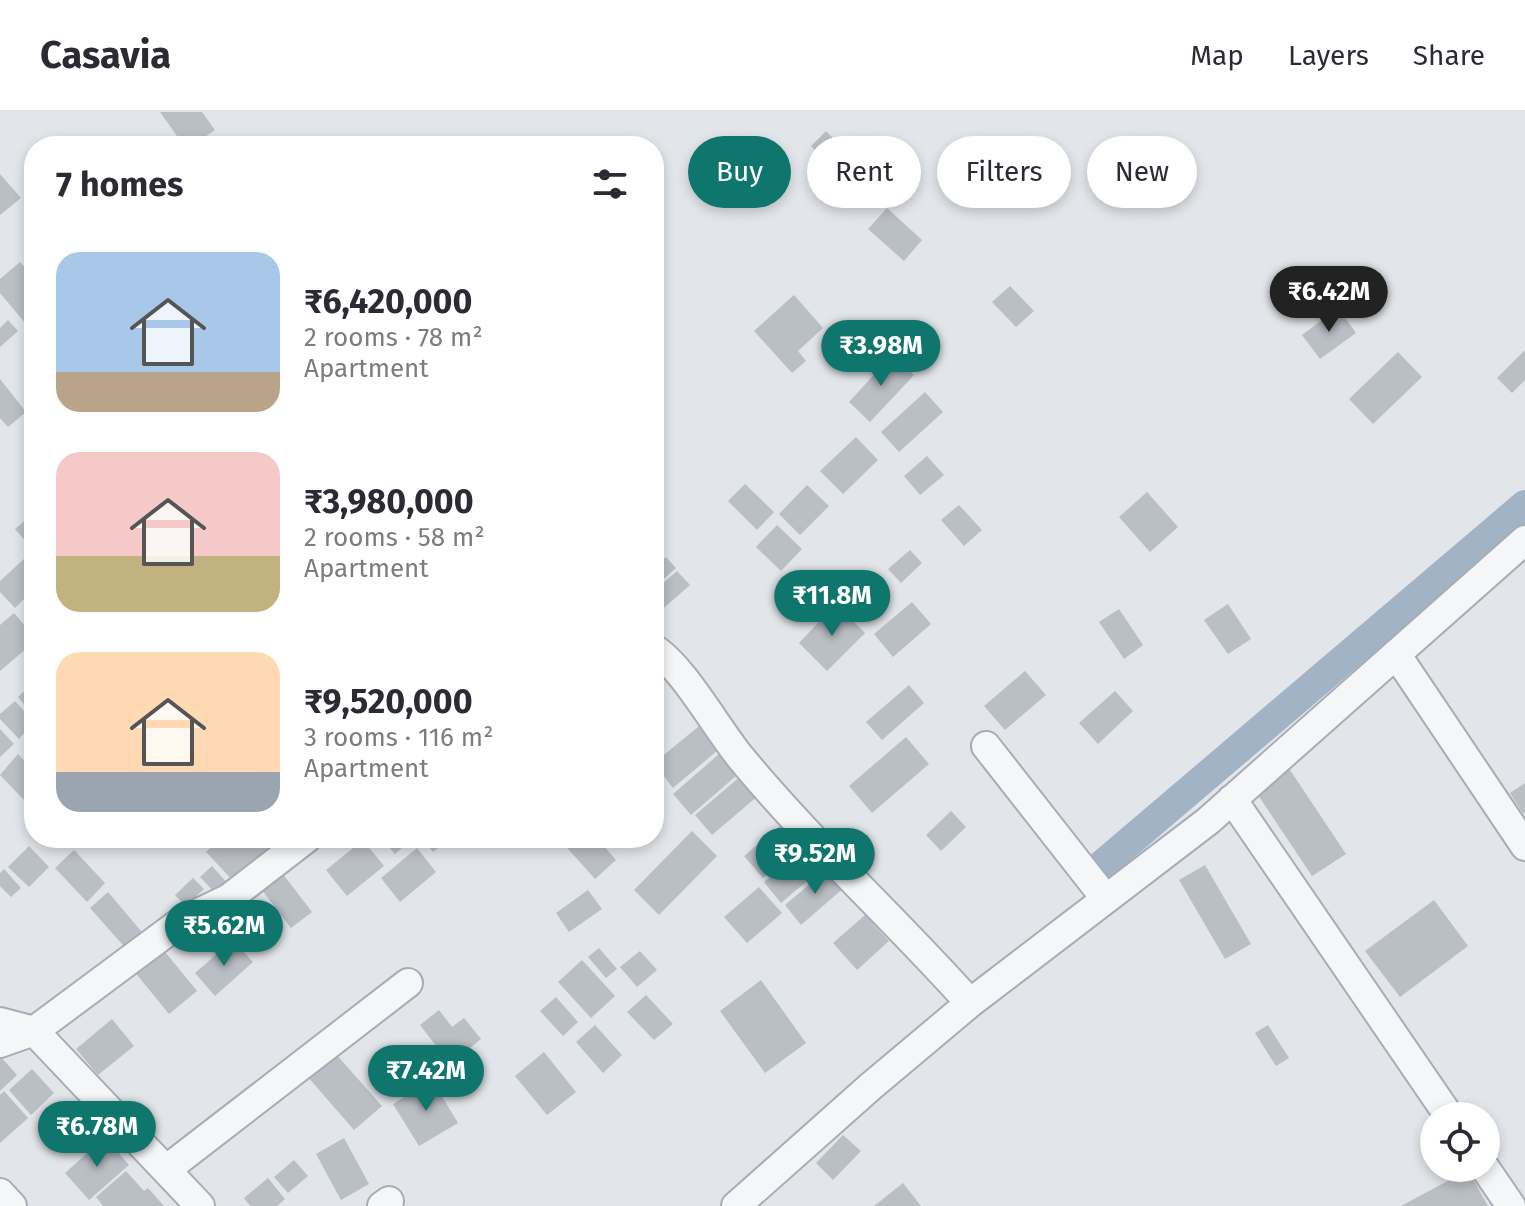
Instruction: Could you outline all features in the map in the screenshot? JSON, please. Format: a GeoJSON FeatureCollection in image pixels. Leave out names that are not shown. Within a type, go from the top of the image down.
{"type":"FeatureCollection","features":[{"type":"Feature","properties":{"kind":"street"},"geometry":{"type":"LineString","coordinates":[[736,1206],[970,1003],[1232,799],[1525,540]]}},
{"type":"Feature","properties":{"kind":"street"},"geometry":{"type":"LineString","coordinates":[[1396,654],[1525,846]]}},
{"type":"Feature","properties":{"kind":"street"},"geometry":{"type":"LineString","coordinates":[[664,656],[712,721],[769,789],[970,1003]]}},
{"type":"Feature","properties":{"kind":"street"},"geometry":{"type":"LineString","coordinates":[[986,746],[1106,899]]}},
{"type":"Feature","properties":{"kind":"street"},"geometry":{"type":"LineString","coordinates":[[1232,799],[1439,1102]]}},
{"type":"Feature","properties":{"kind":"street"},"geometry":{"type":"LineString","coordinates":[[0,1043],[34,1031],[182,921],[228,899],[294,848]]}},
{"type":"Feature","properties":{"kind":"street"},"geometry":{"type":"LineString","coordinates":[[167,1169],[408,983]]}},
{"type":"Feature","properties":{"kind":"street"},"geometry":{"type":"LineString","coordinates":[[0,1022],[34,1031],[200,1206]]}},
{"type":"Feature","properties":{"kind":"street"},"geometry":{"type":"LineString","coordinates":[[1495,1182],[1511,1206]]}},
{"type":"Feature","properties":{"kind":"street"},"geometry":{"type":"LineString","coordinates":[[0,1193],[12,1206]]}},
{"type":"Feature","properties":{"kind":"building"},"geometry":{"type":"Polygon","coordinates":[[[160,112],[202,112],[215,130],[206,136],[177,136],[160,112]]]}},
{"type":"Feature","properties":{"kind":"building"},"geometry":{"type":"Polygon","coordinates":[[[0,174],[21,198],[0,215],[0,174]]]}},
{"type":"Feature","properties":{"kind":"building"},"geometry":{"type":"Polygon","coordinates":[[[887,208],[922,240],[904,261],[868,229],[887,208]]]}},
{"type":"Feature","properties":{"kind":"building"},"geometry":{"type":"Polygon","coordinates":[[[20,262],[24,267],[24,322],[0,293],[0,279],[20,262]]]}},
{"type":"Feature","properties":{"kind":"building"},"geometry":{"type":"Polygon","coordinates":[[[1010,286],[1034,311],[1016,327],[992,302],[1010,286]]]}},
{"type":"Feature","properties":{"kind":"building"},"geometry":{"type":"Polygon","coordinates":[[[794,295],[823,328],[798,351],[806,361],[792,373],[754,331],[794,295]]]}},
{"type":"Feature","properties":{"kind":"building"},"geometry":{"type":"Polygon","coordinates":[[[1338,308],[1356,333],[1320,359],[1302,335],[1338,308]]]}},
{"type":"Feature","properties":{"kind":"building"},"geometry":{"type":"Polygon","coordinates":[[[8,320],[18,331],[0,347],[0,328],[8,320]]]}},
{"type":"Feature","properties":{"kind":"building"},"geometry":{"type":"Polygon","coordinates":[[[1525,350],[1525,380],[1512,393],[1497,378],[1525,350]]]}},
{"type":"Feature","properties":{"kind":"building"},"geometry":{"type":"Polygon","coordinates":[[[1398,352],[1422,377],[1373,424],[1349,399],[1398,352]]]}},
{"type":"Feature","properties":{"kind":"building"},"geometry":{"type":"Polygon","coordinates":[[[892,355],[914,375],[870,422],[849,402],[892,355]]]}},
{"type":"Feature","properties":{"kind":"building"},"geometry":{"type":"Polygon","coordinates":[[[0,379],[24,414],[8,427],[0,418],[0,379]]]}},
{"type":"Feature","properties":{"kind":"building"},"geometry":{"type":"Polygon","coordinates":[[[925,392],[943,412],[899,452],[881,432],[925,392]]]}},
{"type":"Feature","properties":{"kind":"building"},"geometry":{"type":"Polygon","coordinates":[[[856,437],[878,460],[843,494],[820,471],[856,437]]]}},
{"type":"Feature","properties":{"kind":"building"},"geometry":{"type":"Polygon","coordinates":[[[927,456],[944,475],[920,495],[904,476],[927,456]]]}},
{"type":"Feature","properties":{"kind":"building"},"geometry":{"type":"Polygon","coordinates":[[[745,484],[774,512],[757,530],[728,501],[745,484]]]}},
{"type":"Feature","properties":{"kind":"building"},"geometry":{"type":"Polygon","coordinates":[[[807,485],[829,506],[800,535],[779,514],[807,485]]]}},
{"type":"Feature","properties":{"kind":"building"},"geometry":{"type":"Polygon","coordinates":[[[1147,492],[1178,527],[1150,552],[1119,517],[1147,492]]]}},
{"type":"Feature","properties":{"kind":"building"},"geometry":{"type":"Polygon","coordinates":[[[959,505],[982,530],[964,546],[941,520],[959,505]]]}},
{"type":"Feature","properties":{"kind":"building"},"geometry":{"type":"Polygon","coordinates":[[[24,521],[24,539],[15,529],[24,521]]]}},
{"type":"Feature","properties":{"kind":"building"},"geometry":{"type":"Polygon","coordinates":[[[777,525],[802,549],[781,571],[756,547],[777,525]]]}},
{"type":"Feature","properties":{"kind":"building"},"geometry":{"type":"Polygon","coordinates":[[[910,550],[922,563],[901,583],[888,569],[910,550]]]}},
{"type":"Feature","properties":{"kind":"building"},"geometry":{"type":"Polygon","coordinates":[[[666,557],[676,568],[664,579],[666,557]]]}},
{"type":"Feature","properties":{"kind":"building"},"geometry":{"type":"Polygon","coordinates":[[[24,559],[24,599],[15,608],[0,592],[0,581],[24,559]]]}},
{"type":"Feature","properties":{"kind":"building"},"geometry":{"type":"Polygon","coordinates":[[[677,571],[690,585],[664,608],[664,582],[677,571]]]}},
{"type":"Feature","properties":{"kind":"building"},"geometry":{"type":"Polygon","coordinates":[[[912,602],[931,624],[893,657],[874,634],[912,602]]]}},
{"type":"Feature","properties":{"kind":"building"},"geometry":{"type":"Polygon","coordinates":[[[836,604],[865,633],[827,671],[799,643],[836,604]]]}},
{"type":"Feature","properties":{"kind":"building"},"geometry":{"type":"Polygon","coordinates":[[[1228,604],[1251,639],[1228,654],[1204,620],[1228,604]]]}},
{"type":"Feature","properties":{"kind":"building"},"geometry":{"type":"Polygon","coordinates":[[[1119,609],[1143,645],[1124,659],[1099,622],[1119,609]]]}},
{"type":"Feature","properties":{"kind":"building"},"geometry":{"type":"Polygon","coordinates":[[[14,613],[24,624],[24,651],[0,671],[0,625],[14,613]]]}},
{"type":"Feature","properties":{"kind":"building"},"geometry":{"type":"Polygon","coordinates":[[[1025,671],[1046,695],[1005,730],[984,706],[1025,671]]]}},
{"type":"Feature","properties":{"kind":"building"},"geometry":{"type":"Polygon","coordinates":[[[909,685],[924,703],[882,740],[866,722],[909,685]]]}},
{"type":"Feature","properties":{"kind":"building"},"geometry":{"type":"Polygon","coordinates":[[[1115,691],[1133,711],[1098,744],[1079,723],[1115,691]]]}},
{"type":"Feature","properties":{"kind":"building"},"geometry":{"type":"Polygon","coordinates":[[[15,701],[24,711],[24,733],[19,739],[0,719],[0,714],[15,701]]]}},
{"type":"Feature","properties":{"kind":"building"},"geometry":{"type":"Polygon","coordinates":[[[704,722],[724,745],[673,788],[664,776],[664,755],[704,722]]]}},
{"type":"Feature","properties":{"kind":"building"},"geometry":{"type":"Polygon","coordinates":[[[0,729],[14,744],[0,757],[0,729]]]}},
{"type":"Feature","properties":{"kind":"building"},"geometry":{"type":"Polygon","coordinates":[[[906,737],[929,764],[872,813],[849,786],[906,737]]]}},
{"type":"Feature","properties":{"kind":"building"},"geometry":{"type":"Polygon","coordinates":[[[726,748],[744,769],[691,815],[673,794],[726,748]]]}},
{"type":"Feature","properties":{"kind":"building"},"geometry":{"type":"Polygon","coordinates":[[[18,754],[24,760],[24,800],[0,775],[18,754]]]}},
{"type":"Feature","properties":{"kind":"building"},"geometry":{"type":"Polygon","coordinates":[[[1288,767],[1346,854],[1312,876],[1254,789],[1288,767]]]}},
{"type":"Feature","properties":{"kind":"building"},"geometry":{"type":"Polygon","coordinates":[[[742,775],[759,795],[712,835],[695,815],[742,775]]]}},
{"type":"Feature","properties":{"kind":"building"},"geometry":{"type":"Polygon","coordinates":[[[1525,783],[1525,812],[1523,814],[1510,793],[1525,783]]]}},
{"type":"Feature","properties":{"kind":"building"},"geometry":{"type":"Polygon","coordinates":[[[951,811],[966,827],[941,851],[926,835],[951,811]]]}},
{"type":"Feature","properties":{"kind":"building"},"geometry":{"type":"Polygon","coordinates":[[[787,820],[806,842],[763,878],[744,856],[787,820]]]}},
{"type":"Feature","properties":{"kind":"building"},"geometry":{"type":"Polygon","coordinates":[[[692,831],[717,856],[659,915],[634,890],[692,831]]]}},
{"type":"Feature","properties":{"kind":"building"},"geometry":{"type":"Polygon","coordinates":[[[809,844],[826,865],[781,903],[764,882],[809,844]]]}},
{"type":"Feature","properties":{"kind":"building"},"geometry":{"type":"Polygon","coordinates":[[[27,848],[31,848],[49,867],[29,887],[8,867],[27,848]]]}},
{"type":"Feature","properties":{"kind":"building"},"geometry":{"type":"Polygon","coordinates":[[[210,848],[272,848],[275,851],[238,886],[206,852],[210,848]]]}},
{"type":"Feature","properties":{"kind":"building"},"geometry":{"type":"Polygon","coordinates":[[[353,848],[369,848],[384,866],[347,896],[326,870],[353,848]]]}},
{"type":"Feature","properties":{"kind":"building"},"geometry":{"type":"Polygon","coordinates":[[[417,848],[436,872],[400,902],[381,878],[417,848]]]}},
{"type":"Feature","properties":{"kind":"building"},"geometry":{"type":"Polygon","coordinates":[[[567,848],[606,848],[616,860],[595,879],[567,848]]]}},
{"type":"Feature","properties":{"kind":"building"},"geometry":{"type":"Polygon","coordinates":[[[74,850],[105,883],[87,902],[55,868],[74,850]]]}},
{"type":"Feature","properties":{"kind":"building"},"geometry":{"type":"Polygon","coordinates":[[[276,865],[312,912],[291,928],[255,881],[276,865]]]}},
{"type":"Feature","properties":{"kind":"building"},"geometry":{"type":"Polygon","coordinates":[[[1205,865],[1251,944],[1225,959],[1179,880],[1205,865]]]}},
{"type":"Feature","properties":{"kind":"building"},"geometry":{"type":"Polygon","coordinates":[[[212,866],[229,885],[218,896],[200,877],[212,866]]]}},
{"type":"Feature","properties":{"kind":"building"},"geometry":{"type":"Polygon","coordinates":[[[830,867],[846,886],[801,925],[785,905],[830,867]]]}},
{"type":"Feature","properties":{"kind":"building"},"geometry":{"type":"Polygon","coordinates":[[[4,869],[21,888],[11,897],[0,886],[0,873],[4,869]]]}},
{"type":"Feature","properties":{"kind":"building"},"geometry":{"type":"Polygon","coordinates":[[[193,878],[204,889],[186,906],[175,895],[193,878]]]}},
{"type":"Feature","properties":{"kind":"building"},"geometry":{"type":"Polygon","coordinates":[[[759,887],[782,913],[747,943],[724,917],[759,887]]]}},
{"type":"Feature","properties":{"kind":"building"},"geometry":{"type":"Polygon","coordinates":[[[588,890],[602,909],[569,932],[556,913],[588,890]]]}},
{"type":"Feature","properties":{"kind":"building"},"geometry":{"type":"Polygon","coordinates":[[[108,892],[146,937],[129,952],[90,908],[108,892]]]}},
{"type":"Feature","properties":{"kind":"building"},"geometry":{"type":"Polygon","coordinates":[[[1434,900],[1468,946],[1400,997],[1365,951],[1434,900]]]}},
{"type":"Feature","properties":{"kind":"building"},"geometry":{"type":"Polygon","coordinates":[[[865,915],[889,941],[857,970],[833,943],[865,915]]]}},
{"type":"Feature","properties":{"kind":"building"},"geometry":{"type":"Polygon","coordinates":[[[233,940],[253,962],[215,996],[195,973],[233,940]]]}},
{"type":"Feature","properties":{"kind":"building"},"geometry":{"type":"Polygon","coordinates":[[[157,942],[197,991],[169,1014],[129,965],[157,942]]]}},
{"type":"Feature","properties":{"kind":"building"},"geometry":{"type":"Polygon","coordinates":[[[599,948],[617,969],[606,978],[588,957],[599,948]]]}},
{"type":"Feature","properties":{"kind":"building"},"geometry":{"type":"Polygon","coordinates":[[[640,951],[657,970],[637,987],[620,967],[640,951]]]}},
{"type":"Feature","properties":{"kind":"building"},"geometry":{"type":"Polygon","coordinates":[[[582,960],[615,996],[591,1018],[558,982],[582,960]]]}},
{"type":"Feature","properties":{"kind":"building"},"geometry":{"type":"Polygon","coordinates":[[[761,980],[806,1043],[765,1073],[720,1011],[761,980]]]}},
{"type":"Feature","properties":{"kind":"building"},"geometry":{"type":"Polygon","coordinates":[[[646,995],[673,1024],[654,1040],[627,1012],[646,995]]]}},
{"type":"Feature","properties":{"kind":"building"},"geometry":{"type":"Polygon","coordinates":[[[556,997],[578,1022],[563,1036],[540,1011],[556,997]]]}},
{"type":"Feature","properties":{"kind":"building"},"geometry":{"type":"Polygon","coordinates":[[[439,1010],[452,1027],[464,1018],[481,1039],[450,1064],[420,1025],[439,1010]]]}},
{"type":"Feature","properties":{"kind":"building"},"geometry":{"type":"Polygon","coordinates":[[[112,1019],[134,1046],[98,1075],[76,1049],[112,1019]]]}},
{"type":"Feature","properties":{"kind":"building"},"geometry":{"type":"Polygon","coordinates":[[[595,1025],[622,1055],[603,1073],[576,1042],[595,1025]]]}},
{"type":"Feature","properties":{"kind":"building"},"geometry":{"type":"Polygon","coordinates":[[[1268,1025],[1289,1058],[1276,1066],[1255,1033],[1268,1025]]]}},
{"type":"Feature","properties":{"kind":"building"},"geometry":{"type":"Polygon","coordinates":[[[334,1052],[382,1106],[354,1130],[307,1076],[334,1052]]]}},
{"type":"Feature","properties":{"kind":"building"},"geometry":{"type":"Polygon","coordinates":[[[544,1052],[576,1092],[547,1115],[515,1076],[544,1052]]]}},
{"type":"Feature","properties":{"kind":"building"},"geometry":{"type":"Polygon","coordinates":[[[0,1056],[17,1075],[0,1091],[0,1056]]]}},
{"type":"Feature","properties":{"kind":"building"},"geometry":{"type":"Polygon","coordinates":[[[32,1069],[54,1093],[31,1115],[9,1090],[32,1069]]]}},
{"type":"Feature","properties":{"kind":"building"},"geometry":{"type":"Polygon","coordinates":[[[432,1080],[458,1123],[419,1146],[393,1104],[432,1080]]]}},
{"type":"Feature","properties":{"kind":"building"},"geometry":{"type":"Polygon","coordinates":[[[4,1091],[28,1118],[0,1143],[0,1095],[4,1091]]]}},
{"type":"Feature","properties":{"kind":"building"},"geometry":{"type":"Polygon","coordinates":[[[843,1135],[861,1151],[833,1180],[816,1163],[843,1135]]]}},
{"type":"Feature","properties":{"kind":"building"},"geometry":{"type":"Polygon","coordinates":[[[105,1137],[129,1165],[89,1200],[65,1173],[105,1137]]]}},
{"type":"Feature","properties":{"kind":"building"},"geometry":{"type":"Polygon","coordinates":[[[344,1138],[369,1184],[341,1200],[316,1154],[344,1138]]]}},
{"type":"Feature","properties":{"kind":"building"},"geometry":{"type":"Polygon","coordinates":[[[294,1160],[308,1176],[288,1193],[274,1177],[294,1160]]]}},
{"type":"Feature","properties":{"kind":"building"},"geometry":{"type":"Polygon","coordinates":[[[126,1171],[144,1191],[148,1188],[164,1206],[103,1206],[96,1197],[126,1171]]]}},
{"type":"Feature","properties":{"kind":"building"},"geometry":{"type":"Polygon","coordinates":[[[268,1178],[285,1199],[277,1206],[250,1206],[244,1198],[268,1178]]]}},
{"type":"Feature","properties":{"kind":"building"},"geometry":{"type":"Polygon","coordinates":[[[1446,1182],[1475,1182],[1488,1206],[1401,1206],[1446,1182]]]}},
{"type":"Feature","properties":{"kind":"building"},"geometry":{"type":"Polygon","coordinates":[[[903,1183],[921,1206],[874,1206],[903,1183]]]}},
{"type":"Feature","properties":{"kind":"waterway"},"geometry":{"type":"LineString","coordinates":[[1102,865],[1525,505]]}}]}
